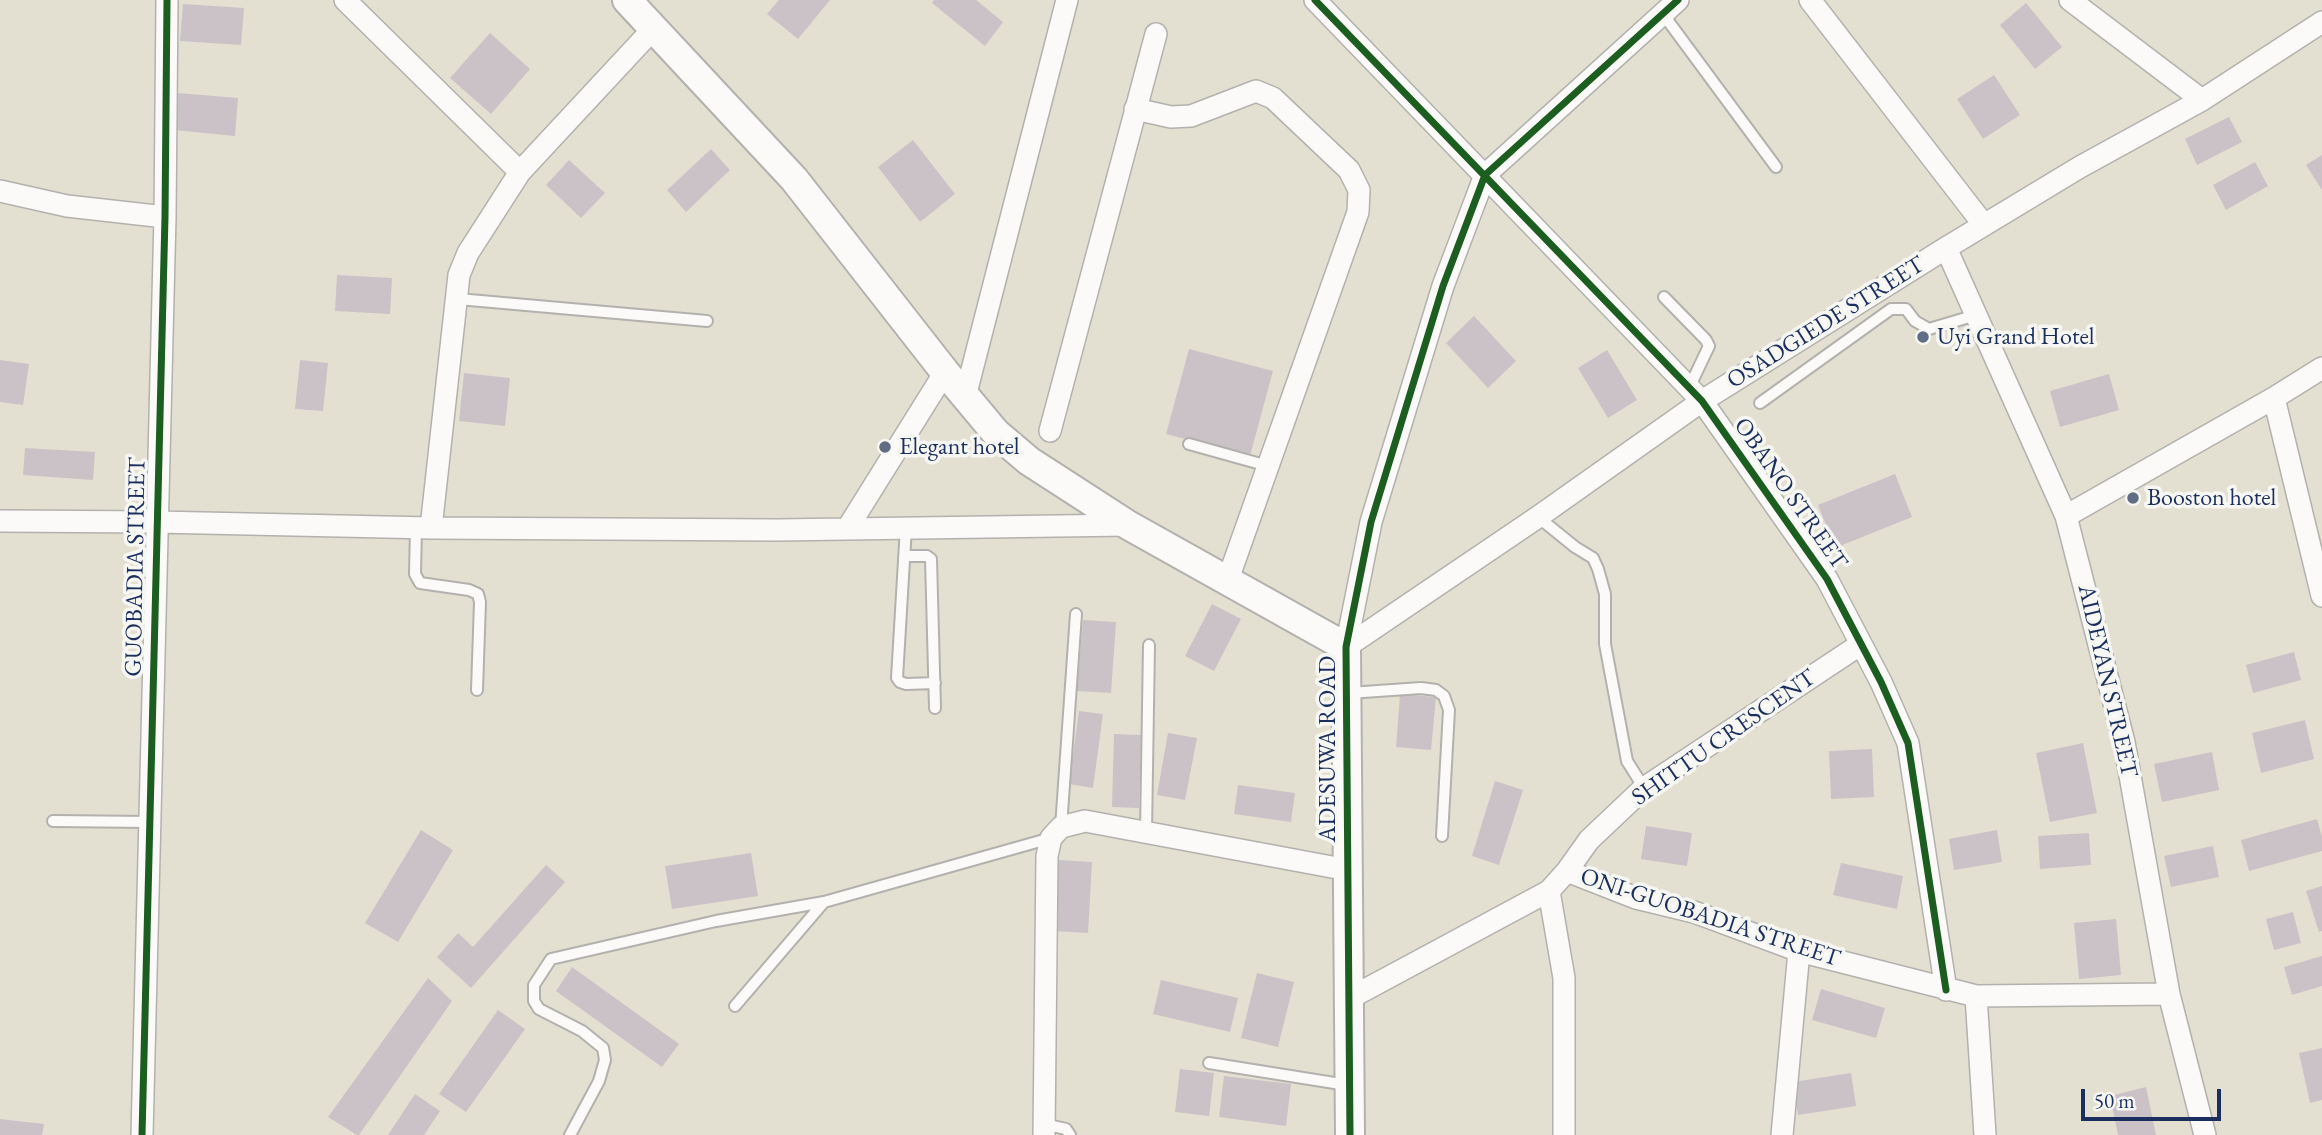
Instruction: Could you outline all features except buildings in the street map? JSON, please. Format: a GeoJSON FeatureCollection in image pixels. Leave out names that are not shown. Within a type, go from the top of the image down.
{"type":"FeatureCollection","features":[{"type":"Feature","properties":{"kind":"street","name":"GUOBADIA STREET"},"geometry":{"type":"LineString","coordinates":[[142,1135],[165,217],[167,0]]}},
{"type":"Feature","properties":{"kind":"street"},"geometry":{"type":"LineString","coordinates":[[345,0],[520,172]]}},
{"type":"Feature","properties":{"kind":"street"},"geometry":{"type":"LineString","coordinates":[[628,0],[794,179],[996,433],[1029,461],[1128,526],[1346,647]]}},
{"type":"Feature","properties":{"kind":"street"},"geometry":{"type":"LineString","coordinates":[[965,397],[1067,0]]}},
{"type":"Feature","properties":{"kind":"street","name":"OBANO STREET"},"geometry":{"type":"LineString","coordinates":[[1315,0],[1695,395],[1827,579],[1881,682],[1908,743],[1946,990]]}},
{"type":"Feature","properties":{"kind":"street"},"geometry":{"type":"LineString","coordinates":[[1810,0],[1984,225]]}},
{"type":"Feature","properties":{"kind":"street"},"geometry":{"type":"LineString","coordinates":[[2070,0],[2202,100]]}},
{"type":"Feature","properties":{"kind":"street"},"geometry":{"type":"LineString","coordinates":[[1485,174],[1670,7]]}},
{"type":"Feature","properties":{"kind":"street","name":"OSADGIEDE STREET"},"geometry":{"type":"LineString","coordinates":[[1346,647],[1538,517],[1695,395],[2080,167],[2202,100],[2322,22]]}},
{"type":"Feature","properties":{"kind":"street"},"geometry":{"type":"LineString","coordinates":[[424,528],[458,299],[459,275],[468,253],[520,172],[653,29]]}},
{"type":"Feature","properties":{"kind":"street"},"geometry":{"type":"LineString","coordinates":[[1050,431],[1156,34]]}},
{"type":"Feature","properties":{"kind":"street"},"geometry":{"type":"LineString","coordinates":[[1135,109],[1171,117],[1191,116],[1256,91],[1273,98],[1349,170],[1359,190],[1358,212],[1227,582]]}},
{"type":"Feature","properties":{"kind":"street","name":"ADESUWA ROAD"},"geometry":{"type":"LineString","coordinates":[[1350,1135],[1346,647],[1374,509],[1443,286],[1485,174]]}},
{"type":"Feature","properties":{"kind":"street"},"geometry":{"type":"LineString","coordinates":[[0,191],[68,206],[165,217]]}},
{"type":"Feature","properties":{"kind":"street","name":"AIDEYAN STREET"},"geometry":{"type":"LineString","coordinates":[[1946,248],[2066,516],[2124,742],[2169,994],[2204,1135]]}},
{"type":"Feature","properties":{"kind":"street"},"geometry":{"type":"LineString","coordinates":[[2066,516],[2322,368]]}},
{"type":"Feature","properties":{"kind":"street"},"geometry":{"type":"LineString","coordinates":[[847,528],[945,372]]}},
{"type":"Feature","properties":{"kind":"street"},"geometry":{"type":"LineString","coordinates":[[2274,398],[2322,596]]}},
{"type":"Feature","properties":{"kind":"street"},"geometry":{"type":"LineString","coordinates":[[0,521],[424,528],[1128,526]]}},
{"type":"Feature","properties":{"kind":"street","name":"SHITTU CRESCENT"},"geometry":{"type":"LineString","coordinates":[[1567,871],[1589,840],[1644,788],[1861,644]]}},
{"type":"Feature","properties":{"kind":"street"},"geometry":{"type":"LineString","coordinates":[[1044,1130],[1047,856],[1056,833],[1085,821],[1348,870]]}},
{"type":"Feature","properties":{"kind":"street","name":"ONI-GUOBADIA STREET"},"geometry":{"type":"LineString","coordinates":[[1350,998],[1549,891],[1567,871],[1636,898],[1694,912],[1799,951],[1946,990],[1976,996],[2169,994]]}},
{"type":"Feature","properties":{"kind":"street"},"geometry":{"type":"LineString","coordinates":[[1549,891],[1564,978],[1564,1135]]}},
{"type":"Feature","properties":{"kind":"street"},"geometry":{"type":"LineString","coordinates":[[1783,1135],[1799,951]]}},
{"type":"Feature","properties":{"kind":"street"},"geometry":{"type":"LineString","coordinates":[[1976,996],[1984,1135]]}},
{"type":"Feature","properties":{"kind":"lane"},"geometry":{"type":"LineString","coordinates":[[1670,7],[1776,167]]}},
{"type":"Feature","properties":{"kind":"lane"},"geometry":{"type":"LineString","coordinates":[[1664,297],[1709,346],[1695,395]]}},
{"type":"Feature","properties":{"kind":"lane"},"geometry":{"type":"LineString","coordinates":[[458,299],[707,321]]}},
{"type":"Feature","properties":{"kind":"lane"},"geometry":{"type":"LineString","coordinates":[[1760,402],[1891,309],[1906,309],[1915,321],[1929,329],[1976,315]]}},
{"type":"Feature","properties":{"kind":"lane"},"geometry":{"type":"LineString","coordinates":[[1189,444],[1268,466]]}},
{"type":"Feature","properties":{"kind":"lane"},"geometry":{"type":"LineString","coordinates":[[1538,517],[1593,558],[1598,569],[1605,594],[1605,644],[1627,761],[1644,788]]}},
{"type":"Feature","properties":{"kind":"lane"},"geometry":{"type":"LineString","coordinates":[[906,527],[897,678],[906,684],[935,683]]}},
{"type":"Feature","properties":{"kind":"lane"},"geometry":{"type":"LineString","coordinates":[[424,528],[415,573],[420,583],[469,590],[478,594],[477,690]]}},
{"type":"Feature","properties":{"kind":"lane"},"geometry":{"type":"LineString","coordinates":[[904,556],[927,555],[931,559],[936,708]]}},
{"type":"Feature","properties":{"kind":"lane"},"geometry":{"type":"LineString","coordinates":[[570,1135],[598,1081],[605,1060],[603,1048],[582,1031],[539,1009],[534,1001],[534,985],[551,959],[716,921],[824,902],[1056,833],[1076,614]]}},
{"type":"Feature","properties":{"kind":"lane"},"geometry":{"type":"LineString","coordinates":[[1146,832],[1149,645]]}},
{"type":"Feature","properties":{"kind":"lane"},"geometry":{"type":"LineString","coordinates":[[1346,693],[1422,688],[1444,696],[1449,710],[1442,836]]}},
{"type":"Feature","properties":{"kind":"lane"},"geometry":{"type":"LineString","coordinates":[[53,821],[149,822]]}},
{"type":"Feature","properties":{"kind":"lane"},"geometry":{"type":"LineString","coordinates":[[736,1006],[824,902]]}},
{"type":"Feature","properties":{"kind":"lane"},"geometry":{"type":"LineString","coordinates":[[1209,1063],[1350,1086]]}},
{"type":"Feature","properties":{"kind":"lane"},"geometry":{"type":"LineString","coordinates":[[1044,1130],[1066,1129],[1070,1135]]}},
{"type":"Feature","properties":{"kind":"cycle path"},"geometry":{"type":"LineString","coordinates":[[142,1135],[165,217],[167,0]]}},
{"type":"Feature","properties":{"kind":"cycle path"},"geometry":{"type":"LineString","coordinates":[[1315,0],[1702,401],[1827,579],[1881,682],[1908,743],[1946,990]]}},
{"type":"Feature","properties":{"kind":"cycle path"},"geometry":{"type":"LineString","coordinates":[[1350,1135],[1346,647],[1371,522],[1443,286],[1485,175],[1678,0]]}},
{"type":"Feature","properties":{"kind":"place","name":"Uyi Grand Hotel"},"geometry":{"type":"Point","coordinates":[1923,337]}},
{"type":"Feature","properties":{"kind":"place","name":"Elegant hotel"},"geometry":{"type":"Point","coordinates":[885,447]}},
{"type":"Feature","properties":{"kind":"place","name":"Booston hotel"},"geometry":{"type":"Point","coordinates":[2133,498]}}]}
